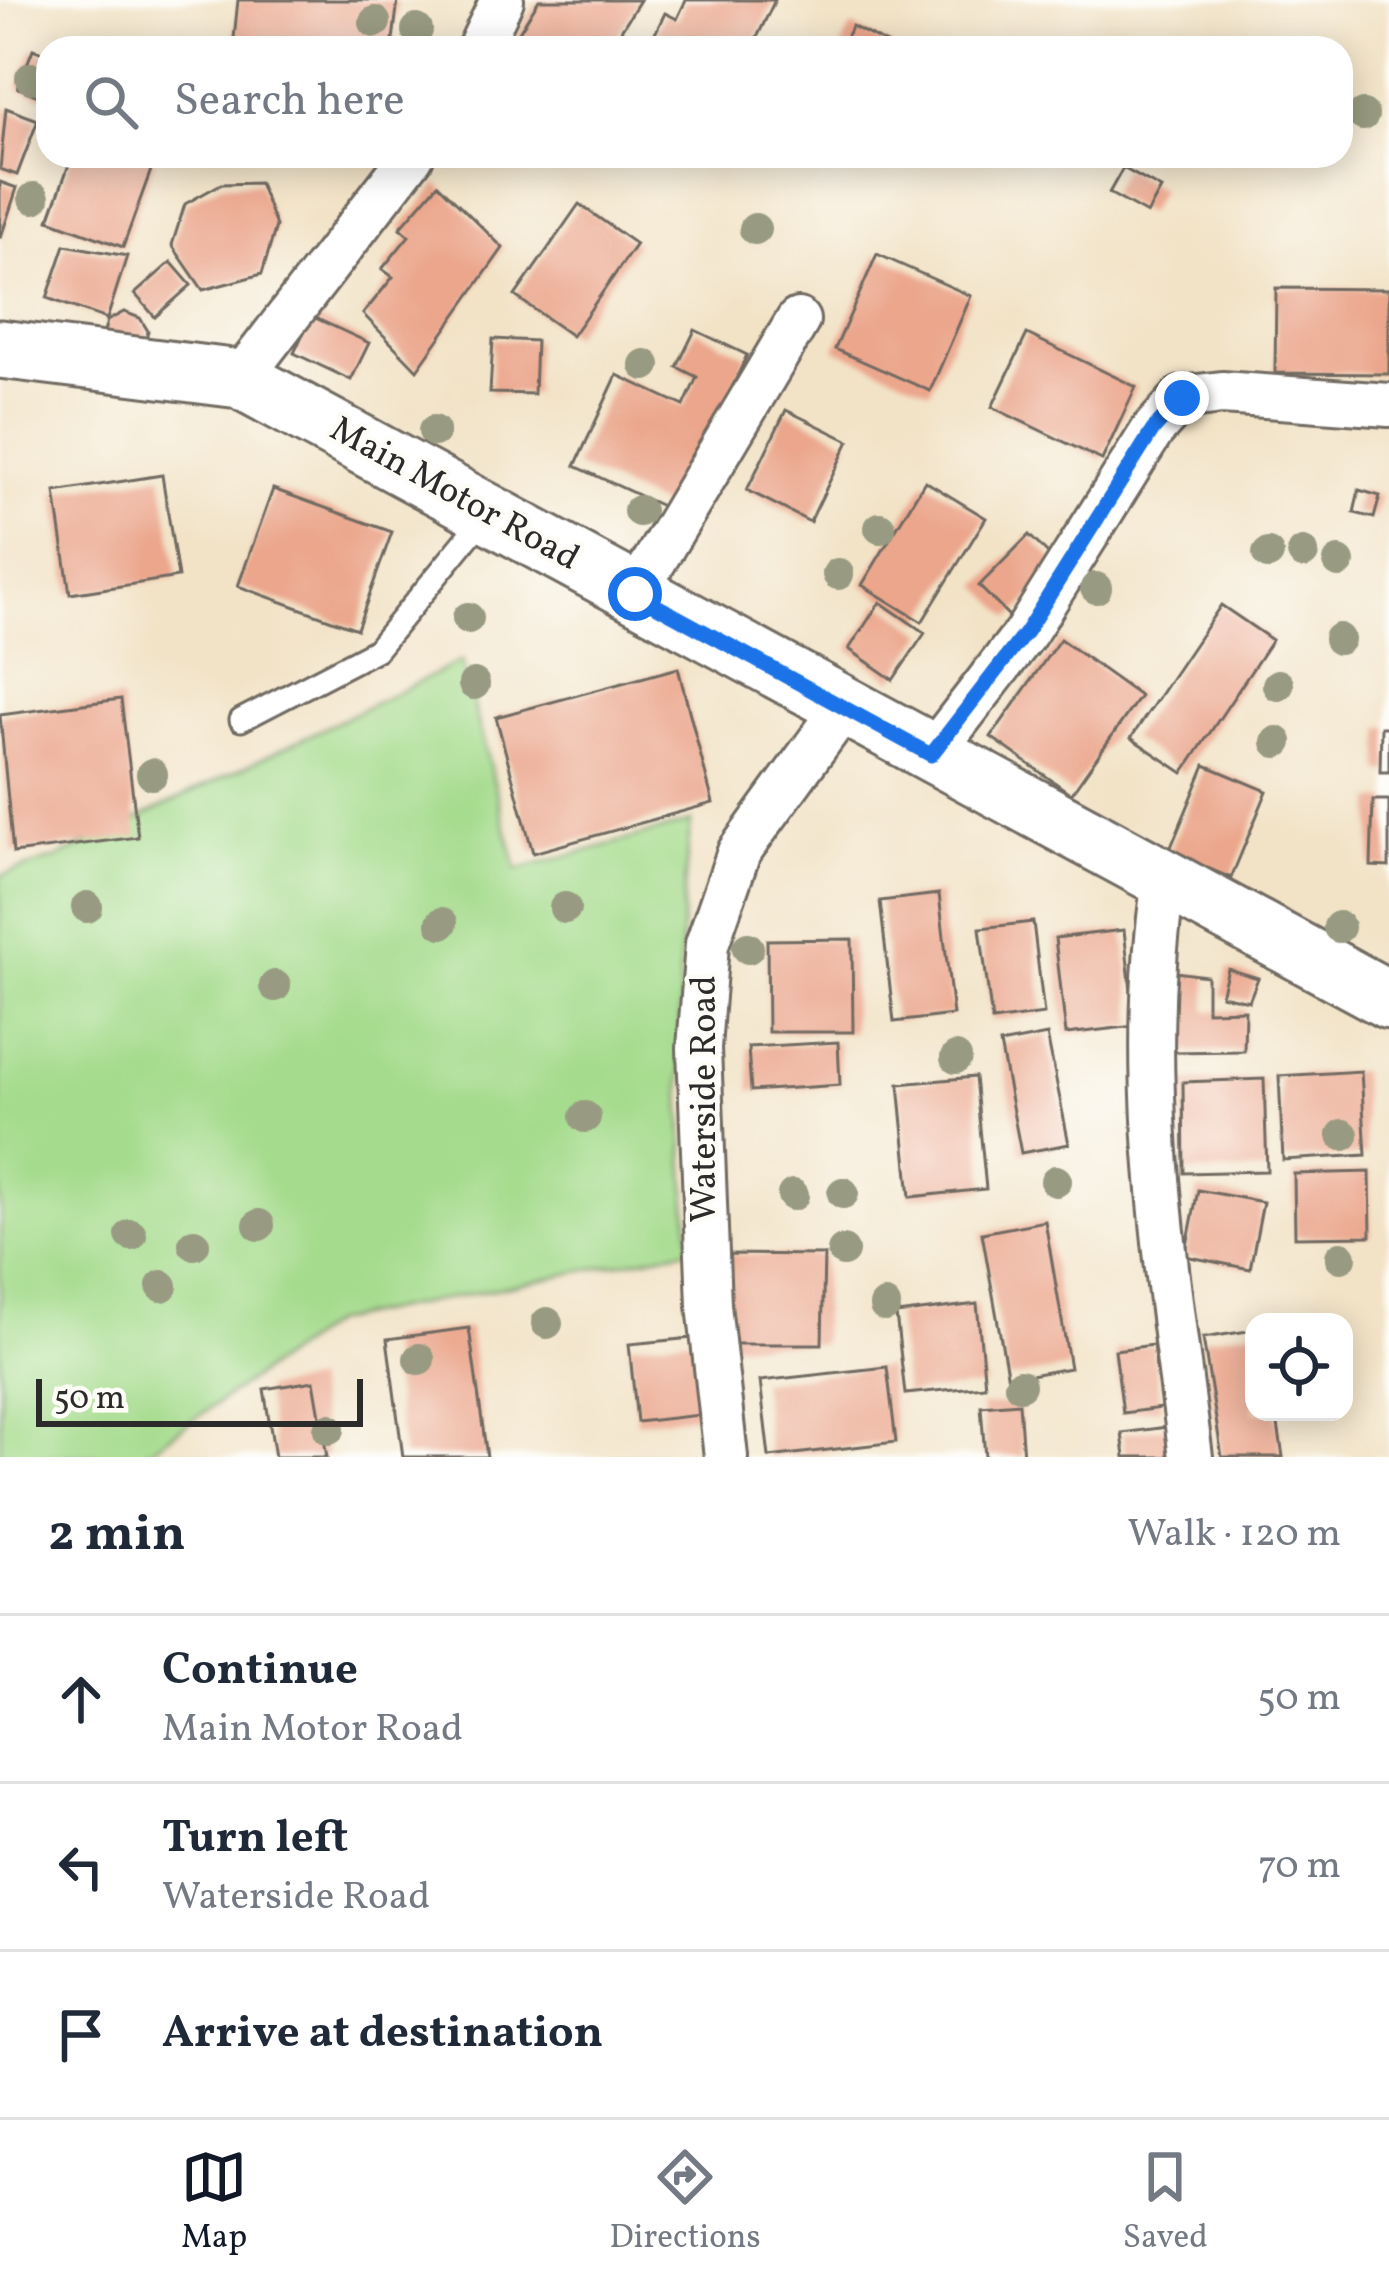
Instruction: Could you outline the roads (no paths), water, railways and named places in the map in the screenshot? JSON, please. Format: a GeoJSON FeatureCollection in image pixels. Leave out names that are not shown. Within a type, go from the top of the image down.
{"type":"FeatureCollection","features":[{"type":"Feature","properties":{"kind":"main road","name":"Main Motor Road"},"geometry":{"type":"LineString","coordinates":[[0,349],[240,379],[1389,1000]]}},
{"type":"Feature","properties":{"kind":"street"},"geometry":{"type":"LineString","coordinates":[[485,36],[502,0]]}},
{"type":"Feature","properties":{"kind":"street"},"geometry":{"type":"LineString","coordinates":[[240,379],[403,168]]}},
{"type":"Feature","properties":{"kind":"street"},"geometry":{"type":"LineString","coordinates":[[635,594],[798,320]]}},
{"type":"Feature","properties":{"kind":"street"},"geometry":{"type":"LineString","coordinates":[[931,755],[1026,632],[1153,430],[1182,398],[1222,393],[1389,406]]}},
{"type":"Feature","properties":{"kind":"street","name":"Waterside Road"},"geometry":{"type":"LineString","coordinates":[[726,1457],[709,1305],[699,1048],[707,944],[739,852],[844,707]]}},
{"type":"Feature","properties":{"kind":"street"},"geometry":{"type":"LineString","coordinates":[[1164,881],[1151,964],[1155,1165],[1191,1457]]}},
{"type":"Feature","properties":{"kind":"lane"},"geometry":{"type":"LineString","coordinates":[[241,720],[376,650],[488,513]]}}]}
